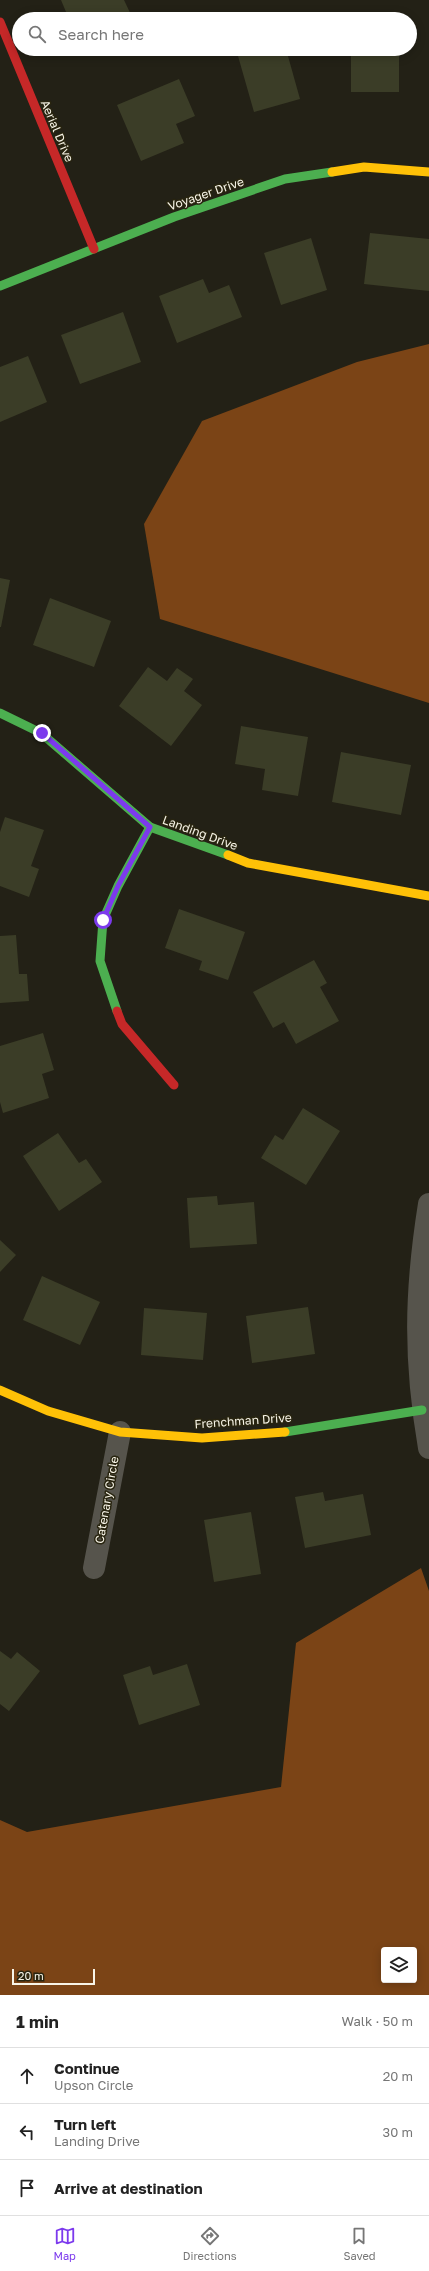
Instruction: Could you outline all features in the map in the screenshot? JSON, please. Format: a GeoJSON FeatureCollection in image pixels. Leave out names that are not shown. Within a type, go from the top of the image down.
{"type":"FeatureCollection","features":[{"type":"Feature","properties":{"kind":"street","name":"Aerial Drive"},"geometry":{"type":"LineString","coordinates":[[0,22],[12,52]]}},
{"type":"Feature","properties":{"kind":"street","name":"Aerial Drive"},"geometry":{"type":"LineString","coordinates":[[13,56],[94,249]]}},
{"type":"Feature","properties":{"kind":"street","name":"Voyager Drive"},"geometry":{"type":"LineString","coordinates":[[0,286],[174,217],[285,178],[364,167],[429,172]]}},
{"type":"Feature","properties":{"kind":"street","name":"Landing Drive"},"geometry":{"type":"LineString","coordinates":[[0,713],[42,733],[150,827],[248,863],[429,896]]}},
{"type":"Feature","properties":{"kind":"street"},"geometry":{"type":"LineString","coordinates":[[150,827],[118,886],[103,920],[100,961],[122,1024],[174,1085]]}},
{"type":"Feature","properties":{"kind":"street"},"geometry":{"type":"LineString","coordinates":[[429,1204],[418,1280],[417,1305],[418,1355],[422,1410],[429,1448]]}},
{"type":"Feature","properties":{"kind":"street","name":"Frenchman Drive"},"geometry":{"type":"LineString","coordinates":[[0,1390],[48,1411],[120,1432],[202,1438],[278,1432],[422,1410]]}},
{"type":"Feature","properties":{"kind":"street","name":"Catenary Circle"},"geometry":{"type":"LineString","coordinates":[[94,1568],[120,1432]]}},
{"type":"Feature","properties":{"kind":"shaded area"},"geometry":{"type":"Polygon","coordinates":[[[429,344],[429,703],[160,619],[144,524],[202,421],[357,362],[429,344]]]}},
{"type":"Feature","properties":{"kind":"shaded area"},"geometry":{"type":"Polygon","coordinates":[[[421,1568],[429,1591],[429,1995],[0,1995],[0,1820],[27,1832],[281,1787],[296,1643],[421,1568]]]}},
{"type":"Feature","properties":{"kind":"building"},"geometry":{"type":"Polygon","coordinates":[[[61,0],[124,0],[130,12],[66,12],[61,0]]]}},
{"type":"Feature","properties":{"kind":"building"},"geometry":{"type":"Polygon","coordinates":[[[238,56],[288,56],[300,99],[254,112],[238,56]]]}},
{"type":"Feature","properties":{"kind":"building"},"geometry":{"type":"Polygon","coordinates":[[[351,56],[399,56],[399,92],[351,92],[351,56]]]}},
{"type":"Feature","properties":{"kind":"building"},"geometry":{"type":"Polygon","coordinates":[[[179,79],[195,116],[176,124],[184,143],[141,161],[117,105],[179,79]]]}},
{"type":"Feature","properties":{"kind":"building"},"geometry":{"type":"Polygon","coordinates":[[[370,233],[429,239],[429,291],[364,284],[370,233]]]}},
{"type":"Feature","properties":{"kind":"building"},"geometry":{"type":"Polygon","coordinates":[[[311,238],[327,290],[281,305],[264,253],[311,238]]]}},
{"type":"Feature","properties":{"kind":"building"},"geometry":{"type":"Polygon","coordinates":[[[203,279],[209,293],[229,285],[242,317],[177,343],[159,296],[203,279]]]}},
{"type":"Feature","properties":{"kind":"building"},"geometry":{"type":"Polygon","coordinates":[[[123,312],[141,362],[80,384],[61,335],[123,312]]]}},
{"type":"Feature","properties":{"kind":"building"},"geometry":{"type":"Polygon","coordinates":[[[28,356],[47,402],[0,422],[0,367],[28,356]]]}},
{"type":"Feature","properties":{"kind":"building"},"geometry":{"type":"Polygon","coordinates":[[[0,578],[10,580],[1,627],[0,627],[0,578]]]}},
{"type":"Feature","properties":{"kind":"building"},"geometry":{"type":"Polygon","coordinates":[[[50,598],[111,621],[94,667],[33,645],[50,598]]]}},
{"type":"Feature","properties":{"kind":"building"},"geometry":{"type":"Polygon","coordinates":[[[148,667],[167,681],[177,668],[193,679],[184,691],[202,705],[171,746],[119,706],[148,667]]]}},
{"type":"Feature","properties":{"kind":"building"},"geometry":{"type":"Polygon","coordinates":[[[241,726],[308,737],[298,796],[262,790],[265,769],[235,764],[241,726]]]}},
{"type":"Feature","properties":{"kind":"building"},"geometry":{"type":"Polygon","coordinates":[[[341,752],[411,765],[401,815],[332,802],[341,752]]]}},
{"type":"Feature","properties":{"kind":"building"},"geometry":{"type":"Polygon","coordinates":[[[5,817],[44,830],[31,866],[39,869],[29,897],[0,886],[0,832],[5,817]]]}},
{"type":"Feature","properties":{"kind":"building"},"geometry":{"type":"Polygon","coordinates":[[[179,909],[245,932],[228,980],[199,970],[202,961],[165,948],[179,909]]]}},
{"type":"Feature","properties":{"kind":"building"},"geometry":{"type":"Polygon","coordinates":[[[16,935],[19,974],[27,974],[29,1001],[0,1003],[0,936],[16,935]]]}},
{"type":"Feature","properties":{"kind":"building"},"geometry":{"type":"Polygon","coordinates":[[[314,960],[327,983],[320,987],[339,1021],[296,1044],[284,1022],[273,1028],[253,992],[314,960]]]}},
{"type":"Feature","properties":{"kind":"building"},"geometry":{"type":"Polygon","coordinates":[[[43,1033],[54,1070],[42,1074],[49,1098],[3,1113],[0,1102],[0,1046],[43,1033]]]}},
{"type":"Feature","properties":{"kind":"building"},"geometry":{"type":"Polygon","coordinates":[[[303,1108],[340,1131],[306,1185],[261,1158],[275,1135],[283,1140],[303,1108]]]}},
{"type":"Feature","properties":{"kind":"building"},"geometry":{"type":"Polygon","coordinates":[[[58,1133],[79,1163],[86,1159],[102,1182],[59,1211],[23,1156],[58,1133]]]}},
{"type":"Feature","properties":{"kind":"building"},"geometry":{"type":"Polygon","coordinates":[[[217,1196],[218,1205],[254,1202],[257,1244],[190,1248],[187,1198],[217,1196]]]}},
{"type":"Feature","properties":{"kind":"building"},"geometry":{"type":"Polygon","coordinates":[[[0,1240],[16,1255],[0,1272],[0,1240]]]}},
{"type":"Feature","properties":{"kind":"building"},"geometry":{"type":"Polygon","coordinates":[[[42,1276],[100,1302],[80,1345],[23,1320],[42,1276]]]}},
{"type":"Feature","properties":{"kind":"building"},"geometry":{"type":"Polygon","coordinates":[[[308,1307],[315,1354],[252,1363],[246,1316],[308,1307]]]}},
{"type":"Feature","properties":{"kind":"building"},"geometry":{"type":"Polygon","coordinates":[[[144,1308],[207,1313],[203,1360],[141,1355],[144,1308]]]}},
{"type":"Feature","properties":{"kind":"building"},"geometry":{"type":"Polygon","coordinates":[[[323,1492],[325,1501],[363,1494],[371,1535],[305,1548],[295,1497],[323,1492]]]}},
{"type":"Feature","properties":{"kind":"building"},"geometry":{"type":"Polygon","coordinates":[[[251,1512],[261,1574],[214,1582],[204,1520],[251,1512]]]}},
{"type":"Feature","properties":{"kind":"building"},"geometry":{"type":"Polygon","coordinates":[[[0,1651],[11,1659],[17,1652],[40,1671],[9,1711],[0,1704],[0,1651]]]}},
{"type":"Feature","properties":{"kind":"building"},"geometry":{"type":"Polygon","coordinates":[[[187,1664],[200,1705],[139,1725],[123,1675],[150,1666],[153,1675],[187,1664]]]}},
{"type":"Feature","properties":{"kind":"traffic: fast"},"geometry":{"type":"LineString","coordinates":[[0,286],[174,217],[285,179],[332,172]]}},
{"type":"Feature","properties":{"kind":"traffic: fast"},"geometry":{"type":"LineString","coordinates":[[0,713],[41,733],[150,827],[228,855]]}},
{"type":"Feature","properties":{"kind":"traffic: fast"},"geometry":{"type":"LineString","coordinates":[[117,1011],[100,961],[103,920],[118,886],[150,827]]}},
{"type":"Feature","properties":{"kind":"traffic: fast"},"geometry":{"type":"LineString","coordinates":[[285,1432],[422,1410]]}},
{"type":"Feature","properties":{"kind":"traffic: slow"},"geometry":{"type":"LineString","coordinates":[[332,172],[364,167],[429,172]]}},
{"type":"Feature","properties":{"kind":"traffic: slow"},"geometry":{"type":"LineString","coordinates":[[228,855],[248,863],[429,896]]}},
{"type":"Feature","properties":{"kind":"traffic: slow"},"geometry":{"type":"LineString","coordinates":[[0,1390],[48,1411],[120,1432],[202,1438],[285,1432]]}},
{"type":"Feature","properties":{"kind":"traffic: jam"},"geometry":{"type":"LineString","coordinates":[[0,22],[12,51]]}},
{"type":"Feature","properties":{"kind":"traffic: jam"},"geometry":{"type":"LineString","coordinates":[[14,56],[94,249]]}},
{"type":"Feature","properties":{"kind":"traffic: jam"},"geometry":{"type":"LineString","coordinates":[[117,1011],[122,1024],[174,1085]]}},
{"type":"Feature","properties":{"kind":"route"},"geometry":{"type":"LineString","coordinates":[[42,733],[150,827],[118,886],[103,920]]}}]}
